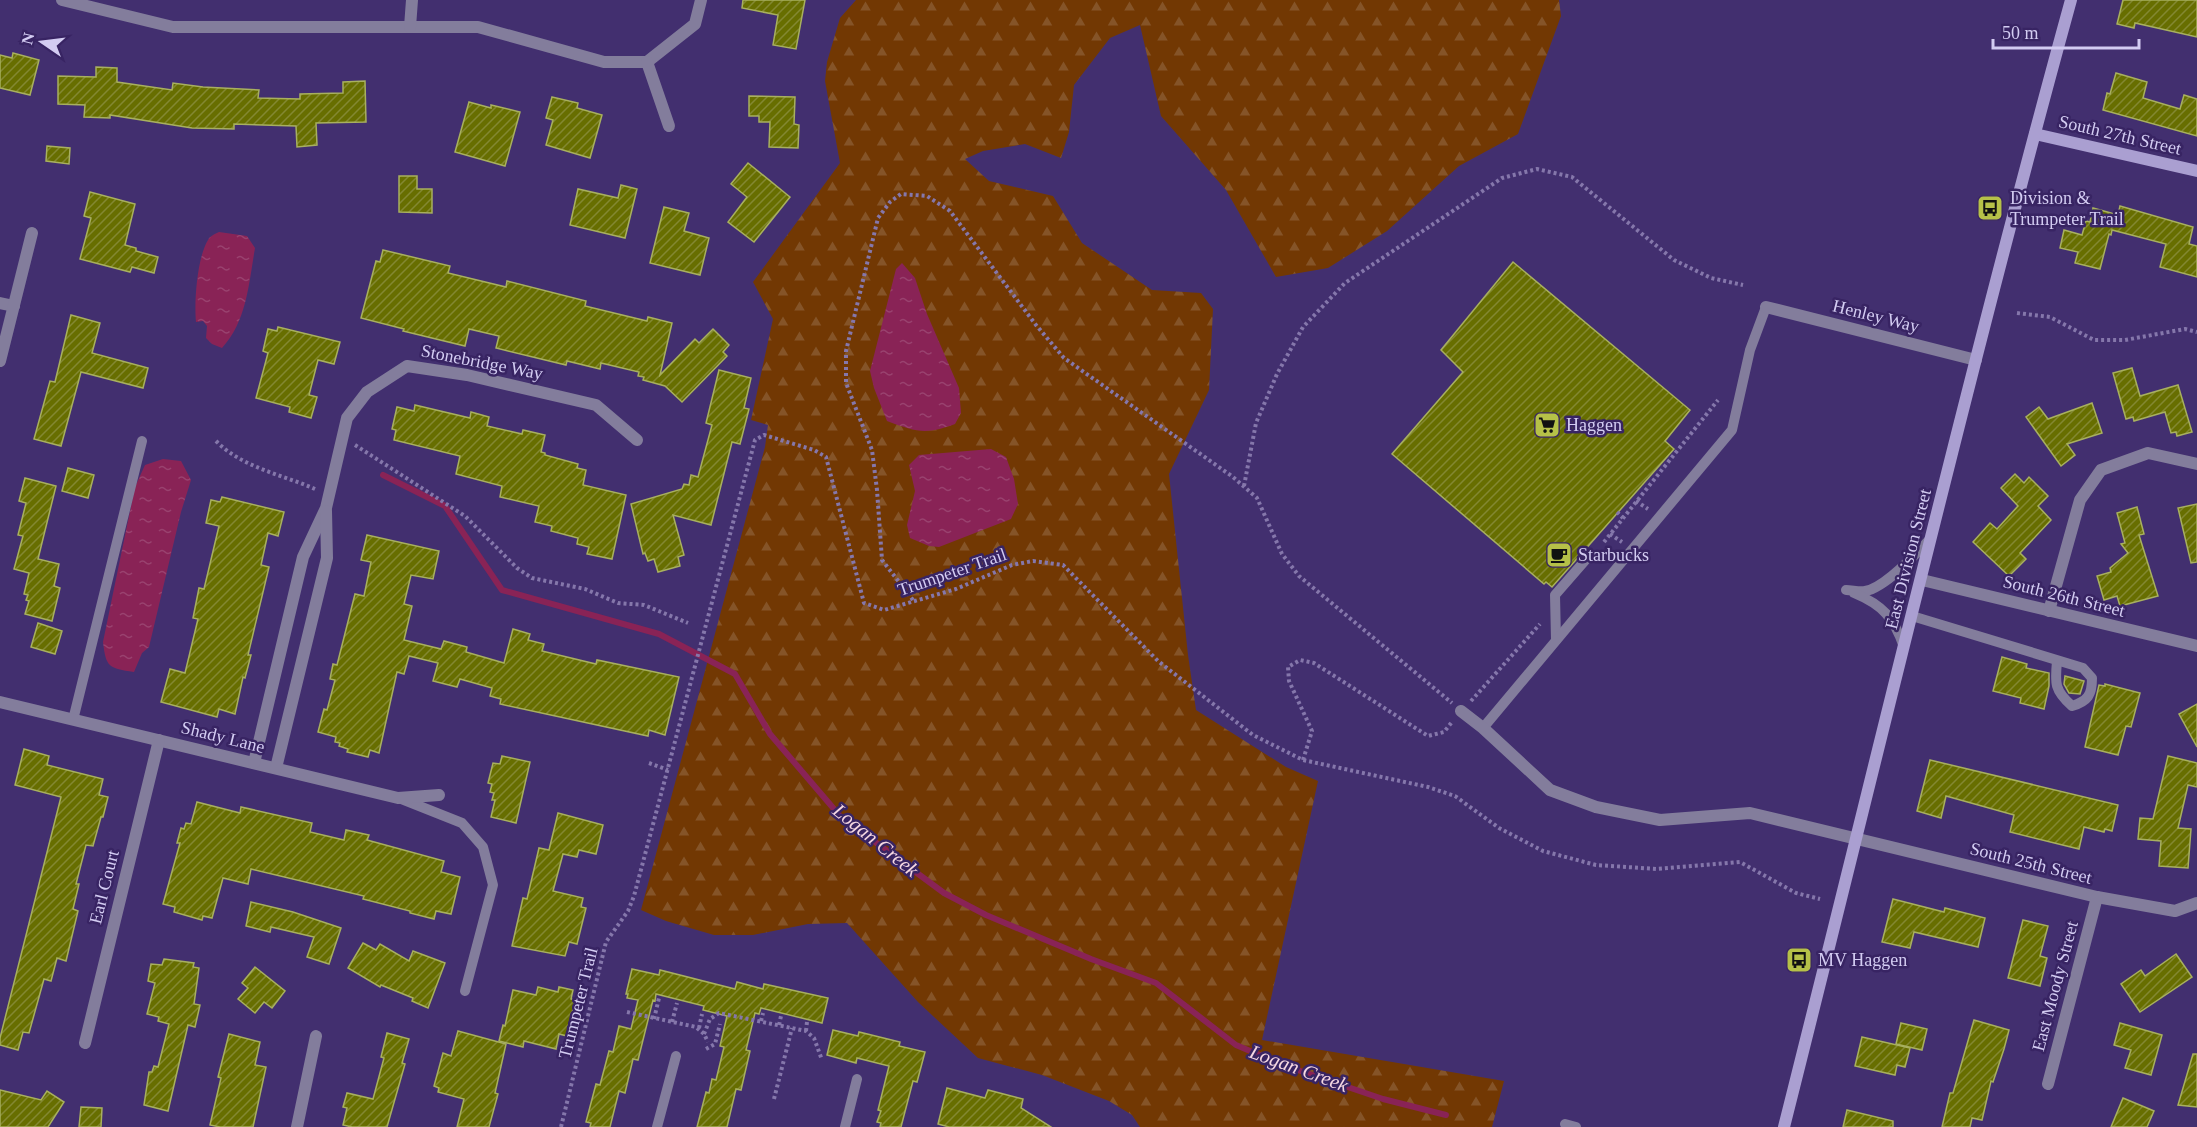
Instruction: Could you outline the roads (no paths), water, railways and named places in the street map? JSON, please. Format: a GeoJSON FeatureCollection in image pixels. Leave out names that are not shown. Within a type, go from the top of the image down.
{"type":"FeatureCollection","features":[{"type":"Feature","properties":{"kind":"street"},"geometry":{"type":"LineString","coordinates":[[62,0],[173,27],[478,27],[604,62],[647,62],[695,24],[701,0]]}},
{"type":"Feature","properties":{"kind":"street"},"geometry":{"type":"LineString","coordinates":[[410,27],[412,0]]}},
{"type":"Feature","properties":{"kind":"street","name":"East Division Street"},"geometry":{"type":"LineString","coordinates":[[1784,1127],[1977,360],[2072,0]]}},
{"type":"Feature","properties":{"kind":"street"},"geometry":{"type":"LineString","coordinates":[[647,62],[669,126]]}},
{"type":"Feature","properties":{"kind":"street","name":"South 27th Street"},"geometry":{"type":"LineString","coordinates":[[2035,134],[2197,171]]}},
{"type":"Feature","properties":{"kind":"street"},"geometry":{"type":"LineString","coordinates":[[0,360],[32,233]]}},
{"type":"Feature","properties":{"kind":"street"},"geometry":{"type":"LineString","coordinates":[[0,303],[14,306]]}},
{"type":"Feature","properties":{"kind":"street","name":"Henley Way"},"geometry":{"type":"LineString","coordinates":[[1766,308],[1977,360]]}},
{"type":"Feature","properties":{"kind":"street","name":"Stonebridge Way"},"geometry":{"type":"LineString","coordinates":[[254,763],[303,557],[326,508],[347,418],[367,392],[407,366],[467,375],[596,405],[637,440]]}},
{"type":"Feature","properties":{"kind":"street"},"geometry":{"type":"LineString","coordinates":[[2049,611],[2080,500],[2101,470],[2148,453],[2197,464]]}},
{"type":"Feature","properties":{"kind":"street","name":"Stonebridge Way"},"geometry":{"type":"LineString","coordinates":[[276,768],[327,558],[326,508]]}},
{"type":"Feature","properties":{"kind":"street","name":"South 26th Street"},"geometry":{"type":"LineString","coordinates":[[1922,579],[2197,646]]}},
{"type":"Feature","properties":{"kind":"street","name":"Shady Lane"},"geometry":{"type":"LineString","coordinates":[[0,702],[398,798],[439,795]]}},
{"type":"Feature","properties":{"kind":"street","name":"South 25th Street"},"geometry":{"type":"LineString","coordinates":[[1461,711],[1483,728],[1550,790],[1596,807],[1660,820],[1750,813],[2097,897],[2175,911],[2197,903]]}},
{"type":"Feature","properties":{"kind":"street","name":"Earl Court"},"geometry":{"type":"LineString","coordinates":[[85,1043],[159,740]]}},
{"type":"Feature","properties":{"kind":"street","name":"East Moody Street"},"geometry":{"type":"LineString","coordinates":[[2048,1084],[2097,897]]}},
{"type":"Feature","properties":{"kind":"street"},"geometry":{"type":"LineString","coordinates":[[297,1127],[316,1036]]}},
{"type":"Feature","properties":{"kind":"lane"},"geometry":{"type":"LineString","coordinates":[[1483,728],[1732,430],[1750,350],[1766,308]]}},
{"type":"Feature","properties":{"kind":"lane"},"geometry":{"type":"LineString","coordinates":[[73,720],[142,441]]}},
{"type":"Feature","properties":{"kind":"lane"},"geometry":{"type":"LineString","coordinates":[[1904,648],[1896,626],[1875,602],[1846,590],[1866,591],[1890,578],[1909,562],[1933,535]]}},
{"type":"Feature","properties":{"kind":"lane"},"geometry":{"type":"LineString","coordinates":[[1556,640],[1555,595],[1590,556],[1627,556]]}},
{"type":"Feature","properties":{"kind":"lane"},"geometry":{"type":"LineString","coordinates":[[1912,616],[2058,661]]}},
{"type":"Feature","properties":{"kind":"lane"},"geometry":{"type":"LineString","coordinates":[[398,798],[462,823],[483,847],[493,885],[465,991]]}},
{"type":"Feature","properties":{"kind":"lane"},"geometry":{"type":"LineString","coordinates":[[657,1127],[676,1056]]}},
{"type":"Feature","properties":{"kind":"lane"},"geometry":{"type":"LineString","coordinates":[[845,1127],[857,1079]]}},
{"type":"Feature","properties":{"kind":"lane"},"geometry":{"type":"LineString","coordinates":[[1564,1124],[1576,1127]]}},
{"type":"Feature","properties":{"kind":"water"},"geometry":{"type":"Polygon","coordinates":[[[219,232],[247,236],[255,248],[246,301],[237,326],[222,348],[212,344],[206,338],[207,326],[203,321],[196,322],[195,313],[201,258],[209,239],[219,232]]]}},
{"type":"Feature","properties":{"kind":"water"},"geometry":{"type":"Polygon","coordinates":[[[902,263],[915,278],[927,314],[959,388],[961,413],[955,424],[936,430],[914,430],[887,421],[870,371],[896,269],[902,263]]]}},
{"type":"Feature","properties":{"kind":"water"},"geometry":{"type":"Polygon","coordinates":[[[991,449],[1006,457],[1014,479],[1018,504],[1011,519],[939,547],[929,546],[910,538],[907,525],[915,491],[909,465],[919,455],[991,449]]]}},
{"type":"Feature","properties":{"kind":"water"},"geometry":{"type":"Polygon","coordinates":[[[163,459],[181,461],[191,480],[181,512],[149,647],[142,653],[134,672],[110,665],[103,642],[135,487],[145,465],[163,459]]]}},
{"type":"Feature","properties":{"kind":"waterway","name":"Logan Creek"},"geometry":{"type":"LineString","coordinates":[[383,475],[445,506],[502,590],[659,634],[735,674],[770,734],[840,816],[944,893],[986,915],[1091,959],[1156,983],[1236,1045],[1283,1065],[1383,1099],[1446,1115]]}},
{"type":"Feature","properties":{"kind":"place","name":"Division & Trumpeter Trail"},"geometry":{"type":"Point","coordinates":[1990,208]}},
{"type":"Feature","properties":{"kind":"place","name":"Haggen"},"geometry":{"type":"Point","coordinates":[1547,425]}},
{"type":"Feature","properties":{"kind":"place","name":"Starbucks"},"geometry":{"type":"Point","coordinates":[1559,555]}},
{"type":"Feature","properties":{"kind":"place","name":"MV Haggen"},"geometry":{"type":"Point","coordinates":[1799,960]}}]}
